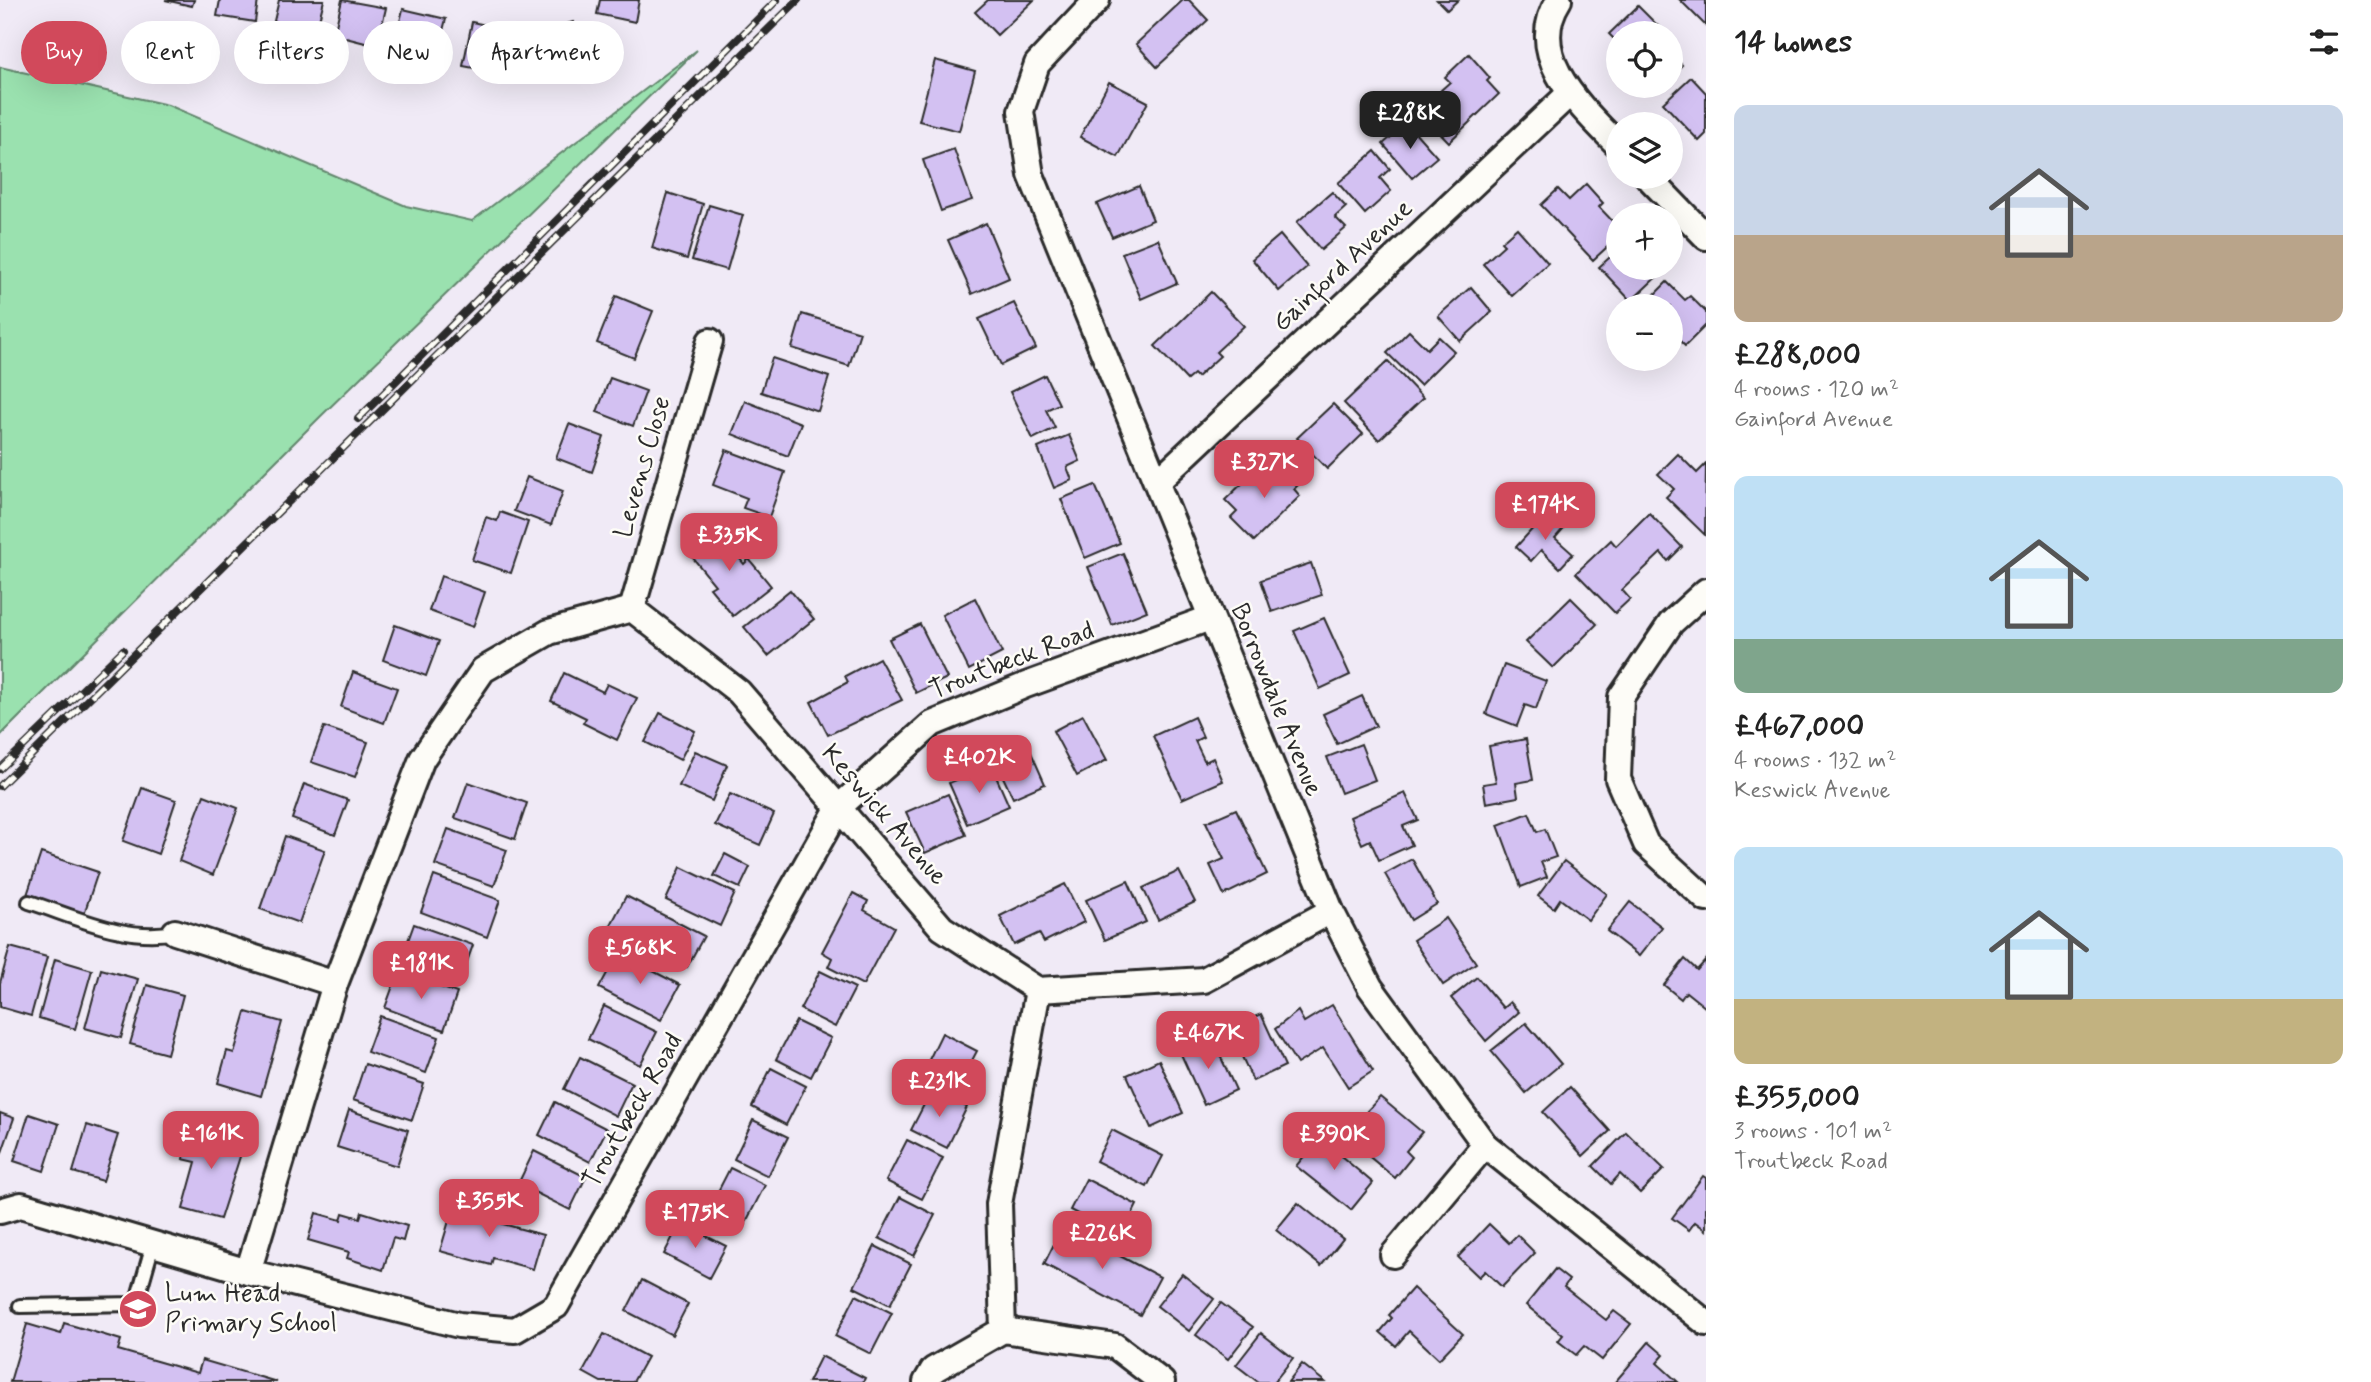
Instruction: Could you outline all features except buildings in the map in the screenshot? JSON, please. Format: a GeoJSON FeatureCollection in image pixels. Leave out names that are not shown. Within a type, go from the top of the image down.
{"type":"FeatureCollection","features":[{"type":"Feature","properties":{"kind":"street","name":"Borrowdale Avenue"},"geometry":{"type":"LineString","coordinates":[[1097,0],[1037,64],[1021,111],[1031,175],[1158,481],[1210,618],[1331,911],[1370,987],[1485,1145],[1706,1323]]}},
{"type":"Feature","properties":{"kind":"street"},"geometry":{"type":"LineString","coordinates":[[1559,0],[1549,22],[1550,51],[1569,94],[1606,132]]}},
{"type":"Feature","properties":{"kind":"street","name":"Gainford Avenue"},"geometry":{"type":"LineString","coordinates":[[1158,481],[1569,94]]}},
{"type":"Feature","properties":{"kind":"street"},"geometry":{"type":"LineString","coordinates":[[1660,189],[1706,237]]}},
{"type":"Feature","properties":{"kind":"street","name":"Levens Close"},"geometry":{"type":"LineString","coordinates":[[632,609],[710,341]]}},
{"type":"Feature","properties":{"kind":"street"},"geometry":{"type":"LineString","coordinates":[[1706,591],[1671,623],[1621,697],[1618,779],[1646,844],[1706,899]]}},
{"type":"Feature","properties":{"kind":"street"},"geometry":{"type":"LineString","coordinates":[[248,1272],[335,984],[422,760],[483,670],[549,632],[632,609]]}},
{"type":"Feature","properties":{"kind":"street","name":"Keswick Avenue"},"geometry":{"type":"LineString","coordinates":[[632,609],[738,692],[942,928],[1038,990]]}},
{"type":"Feature","properties":{"kind":"street","name":"Troutbeck Road"},"geometry":{"type":"LineString","coordinates":[[0,1211],[21,1205],[248,1272],[459,1325],[515,1330],[556,1306],[839,807],[932,724],[1026,685],[1210,618]]}},
{"type":"Feature","properties":{"kind":"street"},"geometry":{"type":"LineString","coordinates":[[1003,1330],[999,1204],[1038,990],[1205,980],[1331,911]]}},
{"type":"Feature","properties":{"kind":"street"},"geometry":{"type":"LineString","coordinates":[[175,932],[335,984]]}},
{"type":"Feature","properties":{"kind":"street"},"geometry":{"type":"LineString","coordinates":[[1393,1255],[1485,1145]]}},
{"type":"Feature","properties":{"kind":"street"},"geometry":{"type":"LineString","coordinates":[[926,1382],[933,1370],[1003,1330],[1115,1346],[1162,1382]]}},
{"type":"Feature","properties":{"kind":"lane"},"geometry":{"type":"LineString","coordinates":[[29,902],[120,932],[147,936],[175,932]]}},
{"type":"Feature","properties":{"kind":"lane"},"geometry":{"type":"LineString","coordinates":[[20,1306],[136,1304],[153,1244]]}},
{"type":"Feature","properties":{"kind":"green space"},"geometry":{"type":"Polygon","coordinates":[[[697,50],[320,417],[0,736],[0,67],[21,72],[21,84],[75,84],[168,105],[406,206],[472,221],[697,50]]]}},
{"type":"Feature","properties":{"kind":"railway"},"geometry":{"type":"LineString","coordinates":[[358,419],[777,0]]}},
{"type":"Feature","properties":{"kind":"railway"},"geometry":{"type":"LineString","coordinates":[[0,786],[798,0]]}},
{"type":"Feature","properties":{"kind":"railway"},"geometry":{"type":"LineString","coordinates":[[0,769],[123,650]]}},
{"type":"Feature","properties":{"kind":"place","name":"Lum Head Primary School"},"geometry":{"type":"Point","coordinates":[138,1309]}}]}
